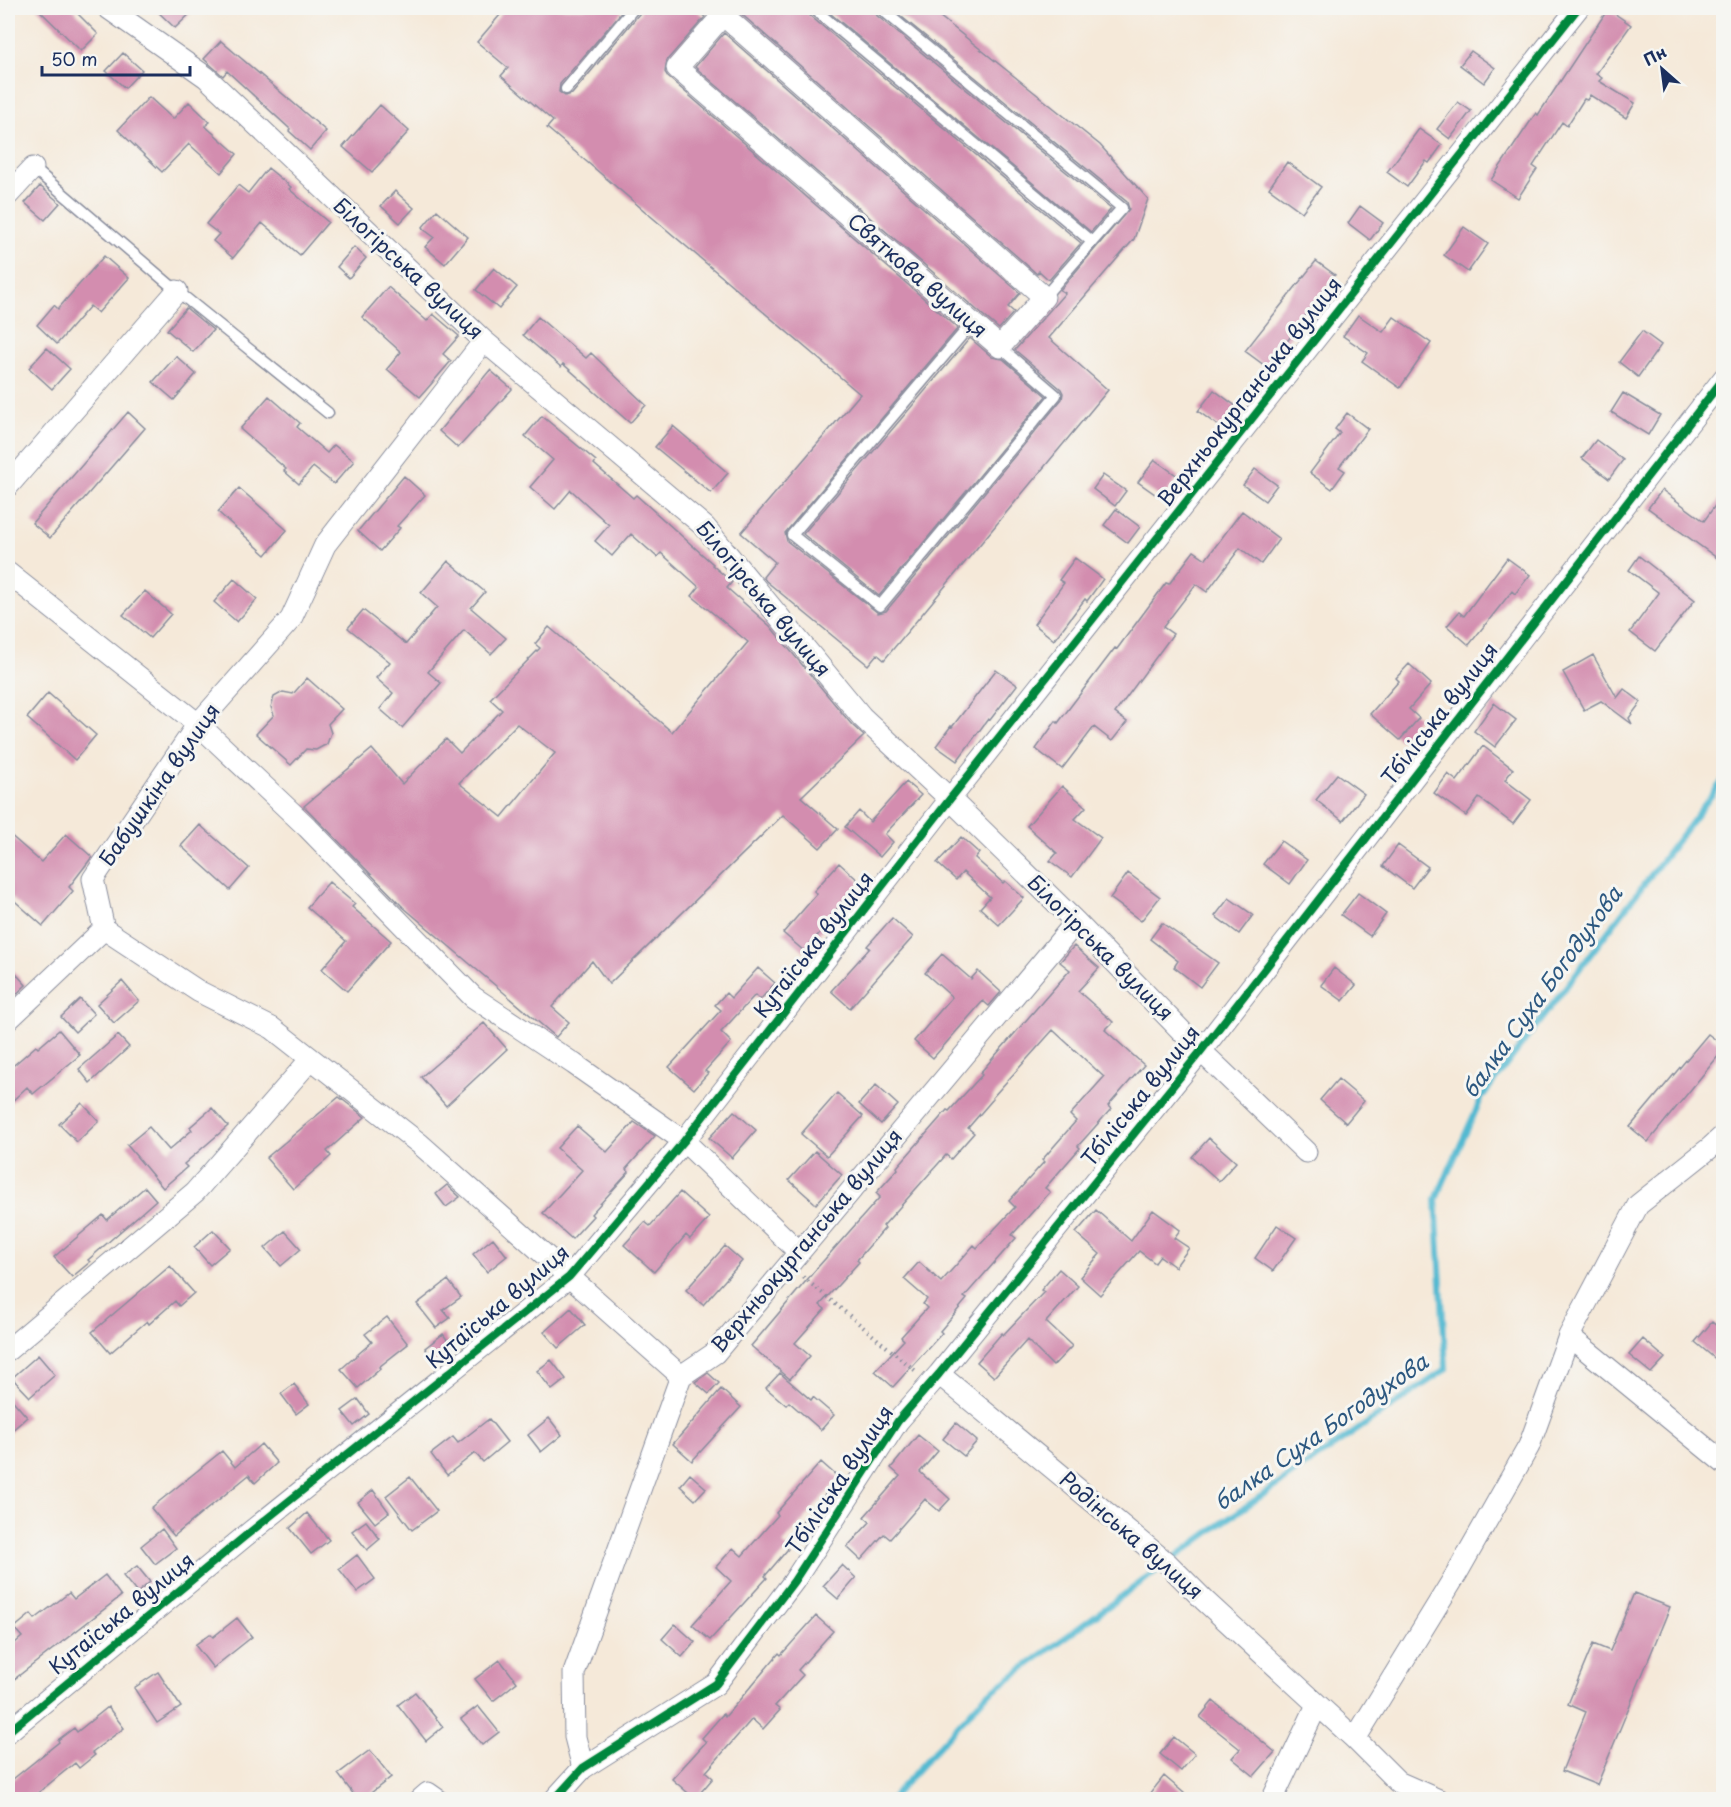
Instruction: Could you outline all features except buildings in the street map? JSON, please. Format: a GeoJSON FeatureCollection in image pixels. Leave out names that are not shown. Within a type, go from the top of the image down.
{"type":"FeatureCollection","features":[{"type":"Feature","properties":{"kind":"street","name":"Білогірська вулиця"},"geometry":{"type":"LineString","coordinates":[[108,8],[206,77],[484,341],[705,527],[862,717],[1076,922],[1201,1051],[1306,1152]]}},
{"type":"Feature","properties":{"kind":"street","name":"Верхньокурганська вулиця"},"geometry":{"type":"LineString","coordinates":[[950,799],[1578,8]]}},
{"type":"Feature","properties":{"kind":"street","name":"Святкова вулиця"},"geometry":{"type":"LineString","coordinates":[[722,10],[1044,297],[1000,347],[677,68],[722,10]]}},
{"type":"Feature","properties":{"kind":"street"},"geometry":{"type":"LineString","coordinates":[[8,195],[33,168]]}},
{"type":"Feature","properties":{"kind":"street"},"geometry":{"type":"LineString","coordinates":[[8,486],[177,291]]}},
{"type":"Feature","properties":{"kind":"street","name":"Бабушкіна вулиця"},"geometry":{"type":"LineString","coordinates":[[104,929],[93,879],[198,724],[291,620],[325,545],[484,341]]}},
{"type":"Feature","properties":{"kind":"street","name":"Тбіліська вулиця"},"geometry":{"type":"LineString","coordinates":[[554,1800],[583,1768],[716,1684],[794,1581],[898,1421],[1201,1051],[1724,378]]}},
{"type":"Feature","properties":{"kind":"street"},"geometry":{"type":"LineString","coordinates":[[8,573],[198,724],[307,827],[473,997],[684,1141],[793,1258]]}},
{"type":"Feature","properties":{"kind":"street","name":"Кутаїська вулиця"},"geometry":{"type":"LineString","coordinates":[[8,1732],[244,1537],[569,1277],[684,1141],[950,799]]}},
{"type":"Feature","properties":{"kind":"street","name":"Верхньокурганська вулиця"},"geometry":{"type":"LineString","coordinates":[[681,1376],[715,1353],[1076,922]]}},
{"type":"Feature","properties":{"kind":"street"},"geometry":{"type":"LineString","coordinates":[[8,1020],[104,929],[198,990],[272,1028],[420,1144],[681,1376],[574,1673],[575,1737],[583,1768]]}},
{"type":"Feature","properties":{"kind":"street"},"geometry":{"type":"LineString","coordinates":[[8,1350],[195,1192],[310,1060]]}},
{"type":"Feature","properties":{"kind":"street"},"geometry":{"type":"LineString","coordinates":[[1355,1740],[1457,1573],[1529,1446],[1569,1335],[1638,1205],[1719,1147]]}},
{"type":"Feature","properties":{"kind":"street"},"geometry":{"type":"LineString","coordinates":[[1569,1335],[1724,1463]]}},
{"type":"Feature","properties":{"kind":"street","name":"Родінська вулиця"},"geometry":{"type":"LineString","coordinates":[[934,1379],[1167,1563],[1355,1740],[1394,1791],[1439,1800]]}},
{"type":"Feature","properties":{"kind":"street"},"geometry":{"type":"LineString","coordinates":[[1272,1800],[1317,1705]]}},
{"type":"Feature","properties":{"kind":"street"},"geometry":{"type":"LineString","coordinates":[[420,1800],[428,1793],[438,1800]]}},
{"type":"Feature","properties":{"kind":"lane"},"geometry":{"type":"LineString","coordinates":[[566,89],[634,8]]}},
{"type":"Feature","properties":{"kind":"lane"},"geometry":{"type":"LineString","coordinates":[[813,8],[1092,242]]}},
{"type":"Feature","properties":{"kind":"lane"},"geometry":{"type":"LineString","coordinates":[[880,8],[1122,208],[1044,297]]}},
{"type":"Feature","properties":{"kind":"lane"},"geometry":{"type":"LineString","coordinates":[[33,168],[177,291],[328,413]]}},
{"type":"Feature","properties":{"kind":"lane"},"geometry":{"type":"LineString","coordinates":[[972,323],[792,536],[880,606],[1056,395],[1000,347]]}},
{"type":"Feature","properties":{"kind":"path"},"geometry":{"type":"LineString","coordinates":[[793,1258],[934,1379]]}},
{"type":"Feature","properties":{"kind":"waterway","name":"балка Суха Богодухова"},"geometry":{"type":"LineString","coordinates":[[890,1800],[984,1697],[1222,1523],[1446,1369],[1436,1199],[1482,1097],[1724,779]]}},
{"type":"Feature","properties":{"kind":"cycle path"},"geometry":{"type":"LineString","coordinates":[[8,1732],[244,1537],[569,1277],[684,1141],[950,799],[1578,8]]}},
{"type":"Feature","properties":{"kind":"cycle path"},"geometry":{"type":"LineString","coordinates":[[554,1800],[583,1768],[716,1684],[794,1581],[898,1421],[939,1374],[1201,1051],[1724,378]]}}]}
